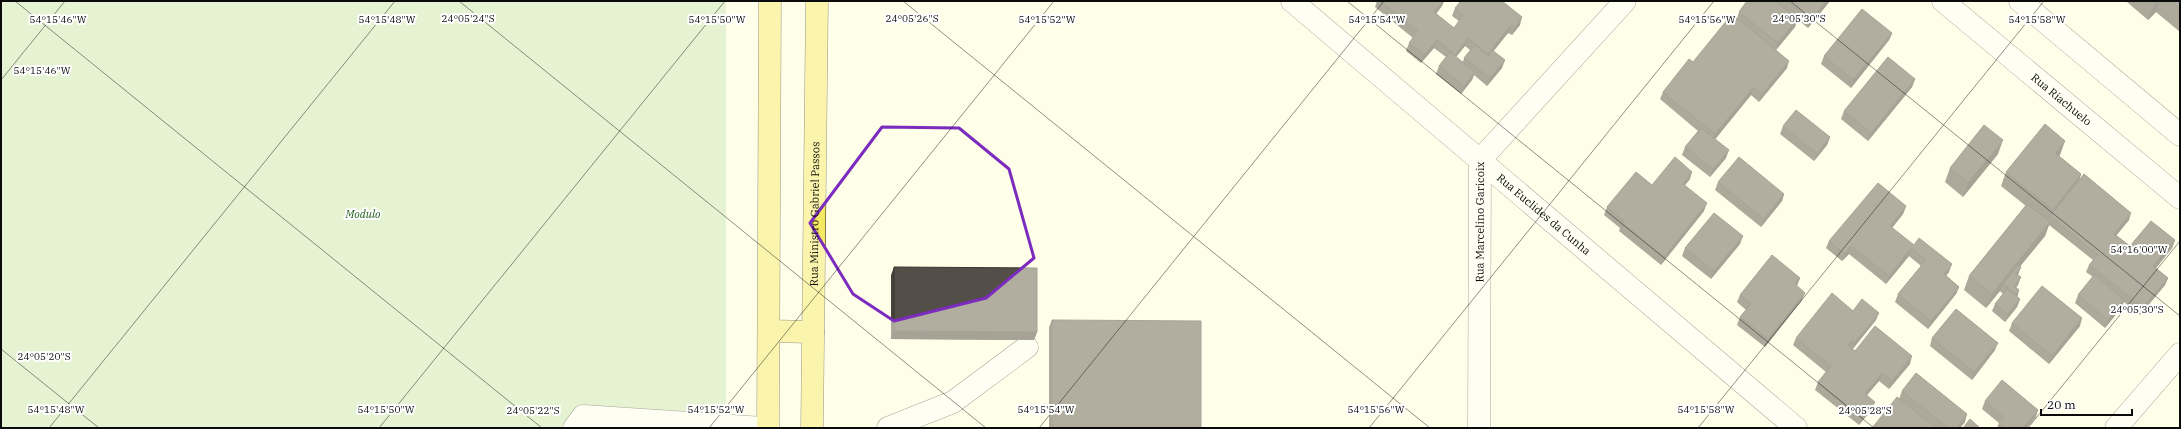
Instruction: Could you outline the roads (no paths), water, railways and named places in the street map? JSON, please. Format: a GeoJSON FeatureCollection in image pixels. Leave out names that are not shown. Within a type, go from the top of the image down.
{"type":"FeatureCollection","features":[{"type":"Feature","properties":{"kind":"main road"},"geometry":{"type":"LineString","coordinates":[[768,428],[770,1]]}},
{"type":"Feature","properties":{"kind":"main road","name":"Rua Ministro Gabriel Passos"},"geometry":{"type":"LineString","coordinates":[[812,428],[817,1]]}},
{"type":"Feature","properties":{"kind":"main road"},"geometry":{"type":"LineString","coordinates":[[769,331],[813,332]]}},
{"type":"Feature","properties":{"kind":"street","name":"Rua Euclides da Cunha"},"geometry":{"type":"LineString","coordinates":[[1292,1],[1796,428]]}},
{"type":"Feature","properties":{"kind":"street","name":"Rua Marcelino Garicoix"},"geometry":{"type":"LineString","coordinates":[[1479,428],[1480,160],[1625,1]]}},
{"type":"Feature","properties":{"kind":"street","name":"Rua Riachuelo"},"geometry":{"type":"LineString","coordinates":[[1943,1],[2180,198]]}},
{"type":"Feature","properties":{"kind":"street"},"geometry":{"type":"LineString","coordinates":[[2020,1],[2180,135]]}},
{"type":"Feature","properties":{"kind":"street"},"geometry":{"type":"LineString","coordinates":[[888,428],[953,402],[1027,347]]}},
{"type":"Feature","properties":{"kind":"street"},"geometry":{"type":"LineString","coordinates":[[2116,428],[2180,354]]}},
{"type":"Feature","properties":{"kind":"street"},"geometry":{"type":"LineString","coordinates":[[574,428],[583,416],[763,428]]}},
{"type":"Feature","properties":{"kind":"park label","name":"Modulo"},"geometry":{"type":"Point","coordinates":[363,214]}}]}
